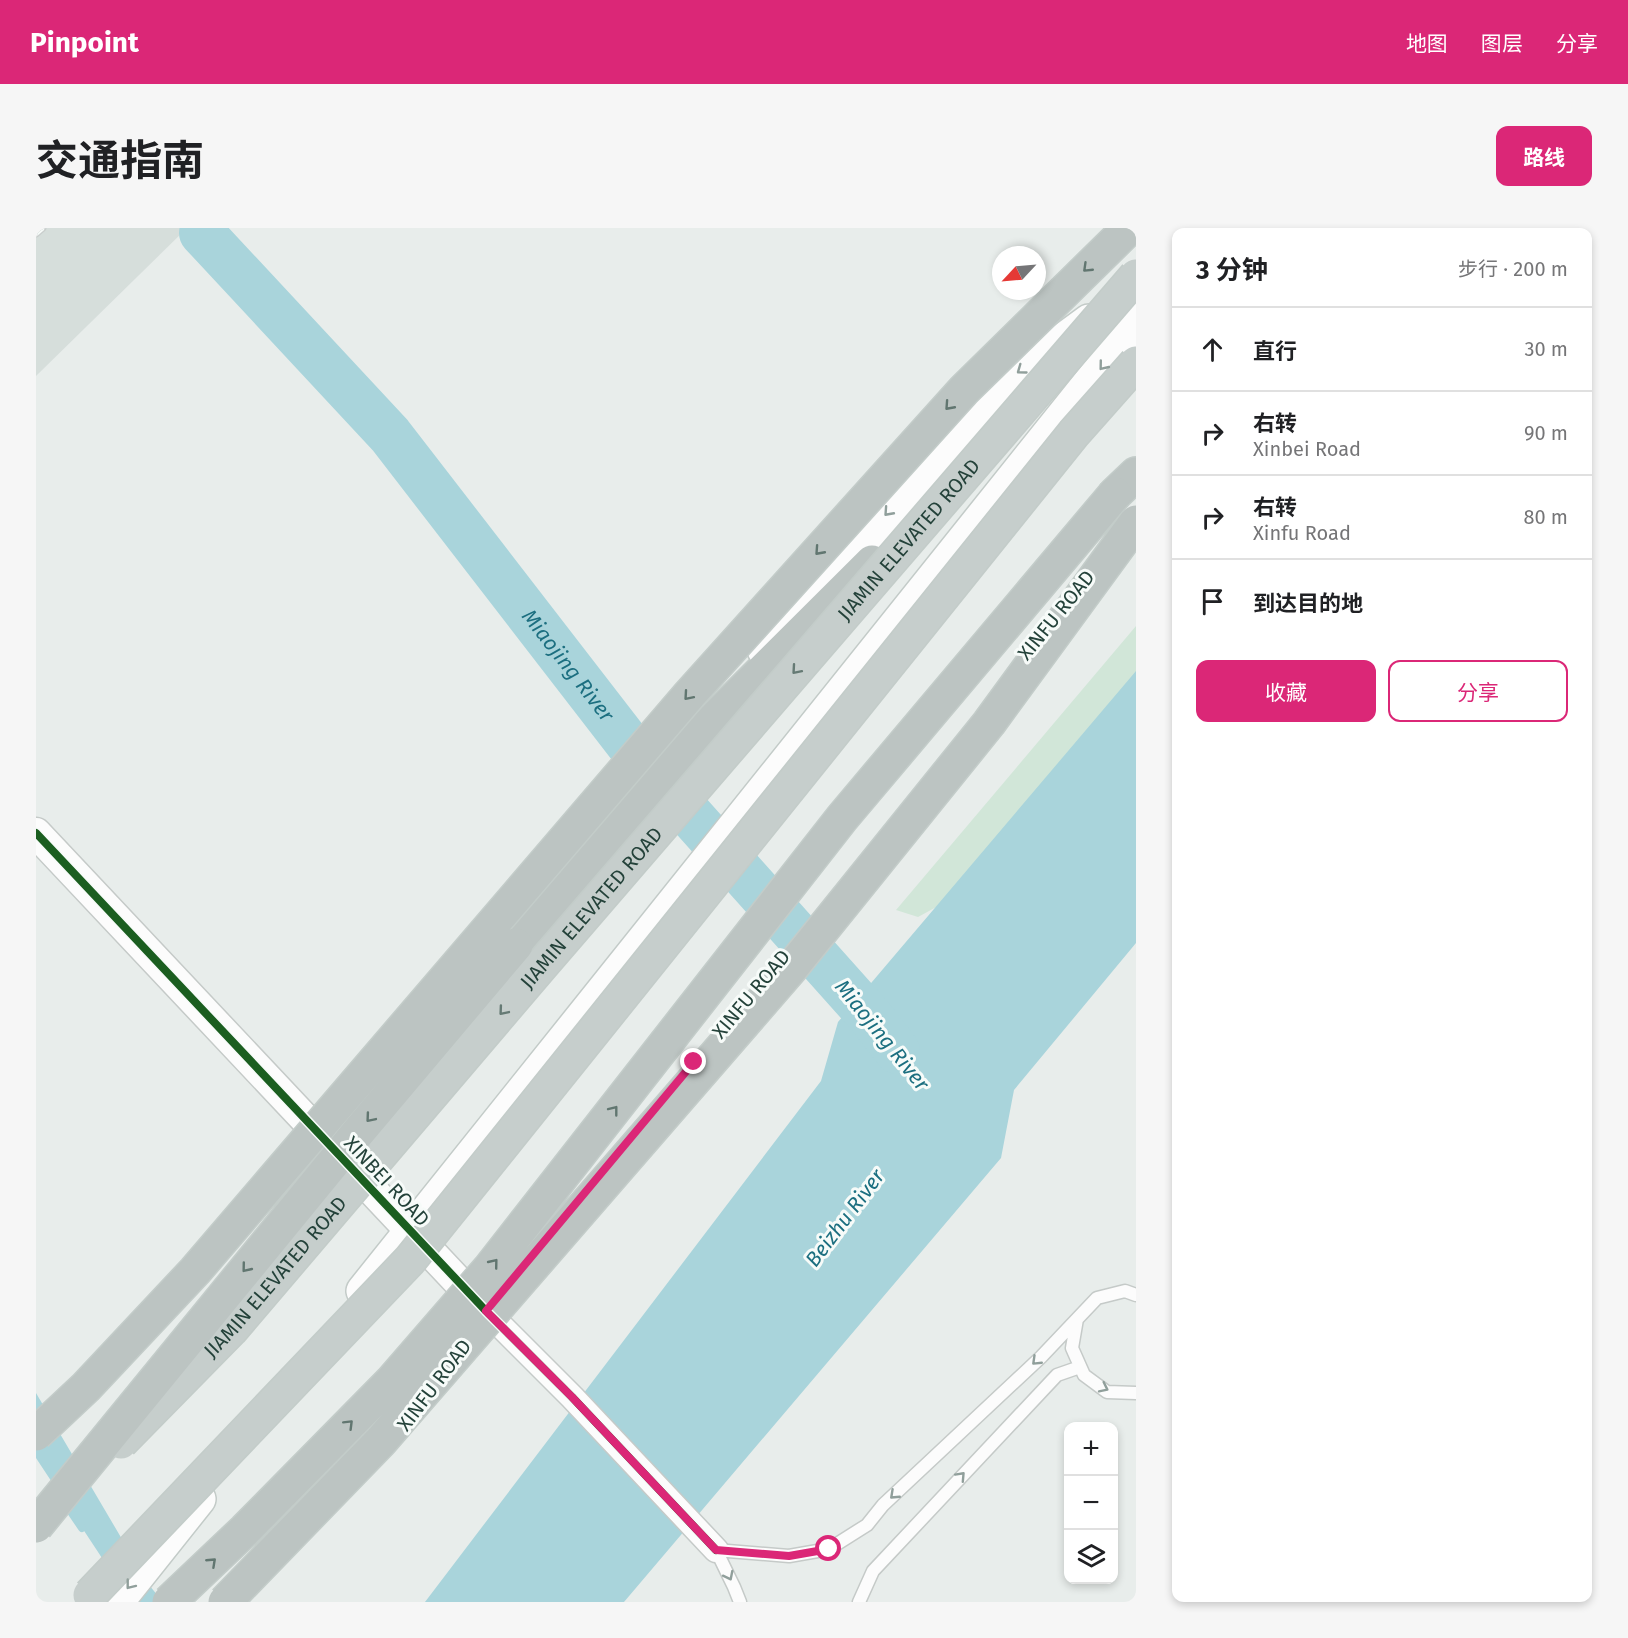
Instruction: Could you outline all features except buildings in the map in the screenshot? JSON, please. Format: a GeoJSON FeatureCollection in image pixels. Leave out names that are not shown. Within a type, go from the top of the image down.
{"type":"FeatureCollection","features":[{"type":"Feature","properties":{"kind":"highway"},"geometry":{"type":"LineString","coordinates":[[36,1442],[195,1271],[705,676],[964,390],[1129,228]]}},
{"type":"Feature","properties":{"kind":"highway","name":"JIAMIN ELEVATED ROAD"},"geometry":{"type":"LineString","coordinates":[[36,1527],[231,1330],[541,966],[1136,276]]}},
{"type":"Feature","properties":{"kind":"highway"},"geometry":{"type":"LineString","coordinates":[[36,1527],[355,1136],[681,752],[1133,303]]}},
{"type":"Feature","properties":{"kind":"highway"},"geometry":{"type":"LineString","coordinates":[[104,1599],[410,1260],[1074,433],[1136,363]]}},
{"type":"Feature","properties":{"kind":"highway"},"geometry":{"type":"LineString","coordinates":[[169,1602],[245,1530],[391,1382],[490,1268],[842,818],[1129,494]]}},
{"type":"Feature","properties":{"kind":"highway"},"geometry":{"type":"LineString","coordinates":[[255,1602],[381,1441],[801,956],[989,723],[1136,522]]}},
{"type":"Feature","properties":{"kind":"highway"},"geometry":{"type":"LineString","coordinates":[[36,1434],[87,1387]]}},
{"type":"Feature","properties":{"kind":"highway"},"geometry":{"type":"LineString","coordinates":[[225,1602],[381,1441]]}},
{"type":"Feature","properties":{"kind":"main road"},"geometry":{"type":"LineString","coordinates":[[306,1119],[344,1112],[368,1088],[1006,382],[1133,303]]}},
{"type":"Feature","properties":{"kind":"main road"},"geometry":{"type":"LineString","coordinates":[[104,1599],[411,1231],[1111,357],[1133,303]]}},
{"type":"Feature","properties":{"kind":"main road","name":"XINFU ROAD"},"geometry":{"type":"LineString","coordinates":[[242,1602],[368,1471],[439,1382],[486,1311],[738,1012],[859,861],[1129,494]]}},
{"type":"Feature","properties":{"kind":"street","name":"XINBEI ROAD"},"geometry":{"type":"LineString","coordinates":[[36,833],[486,1311],[592,1418],[714,1549]]}},
{"type":"Feature","properties":{"kind":"lane"},"geometry":{"type":"LineString","coordinates":[[714,1549],[789,1556],[829,1549],[867,1525],[883,1505],[1041,1357],[1097,1298],[1125,1291],[1136,1295]]}},
{"type":"Feature","properties":{"kind":"lane"},"geometry":{"type":"LineString","coordinates":[[1077,1320],[1072,1348],[1084,1375],[1107,1392],[1136,1393]]}},
{"type":"Feature","properties":{"kind":"lane"},"geometry":{"type":"LineString","coordinates":[[859,1602],[873,1571],[1057,1375],[1080,1367]]}},
{"type":"Feature","properties":{"kind":"lane"},"geometry":{"type":"LineString","coordinates":[[714,1549],[740,1602]]}},
{"type":"Feature","properties":{"kind":"shaded area"},"geometry":{"type":"Polygon","coordinates":[[[36,228],[187,228],[36,376],[36,228]]]}},
{"type":"Feature","properties":{"kind":"green space"},"geometry":{"type":"Polygon","coordinates":[[[1136,626],[1136,686],[951,899],[918,917],[896,910],[1136,626]]]}},
{"type":"Feature","properties":{"kind":"water","name":"Beizhu River"},"geometry":{"type":"Polygon","coordinates":[[[1136,671],[1136,943],[1014,1090],[1001,1158],[624,1602],[425,1602],[821,1081],[838,1022],[1136,671]]]}},
{"type":"Feature","properties":{"kind":"water"},"geometry":{"type":"Polygon","coordinates":[[[36,1393],[149,1585],[163,1602],[131,1602],[36,1458],[36,1393]]]}},
{"type":"Feature","properties":{"kind":"waterway","name":"Miaojing River"},"geometry":{"type":"LineString","coordinates":[[202,233],[390,435],[641,760],[869,1015],[897,1051]]}},
{"type":"Feature","properties":{"kind":"waterway"},"geometry":{"type":"LineString","coordinates":[[65,1503],[82,1528]]}},
{"type":"Feature","properties":{"kind":"railway"},"geometry":{"type":"LineString","coordinates":[[36,234],[43,228]]}},
{"type":"Feature","properties":{"kind":"cycle path"},"geometry":{"type":"LineString","coordinates":[[36,833],[486,1311],[572,1397],[716,1550]]}},
{"type":"Feature","properties":{"kind":"route"},"geometry":{"type":"LineString","coordinates":[[694,1062],[486,1311],[572,1397],[716,1550],[789,1556],[829,1549]]}}]}
